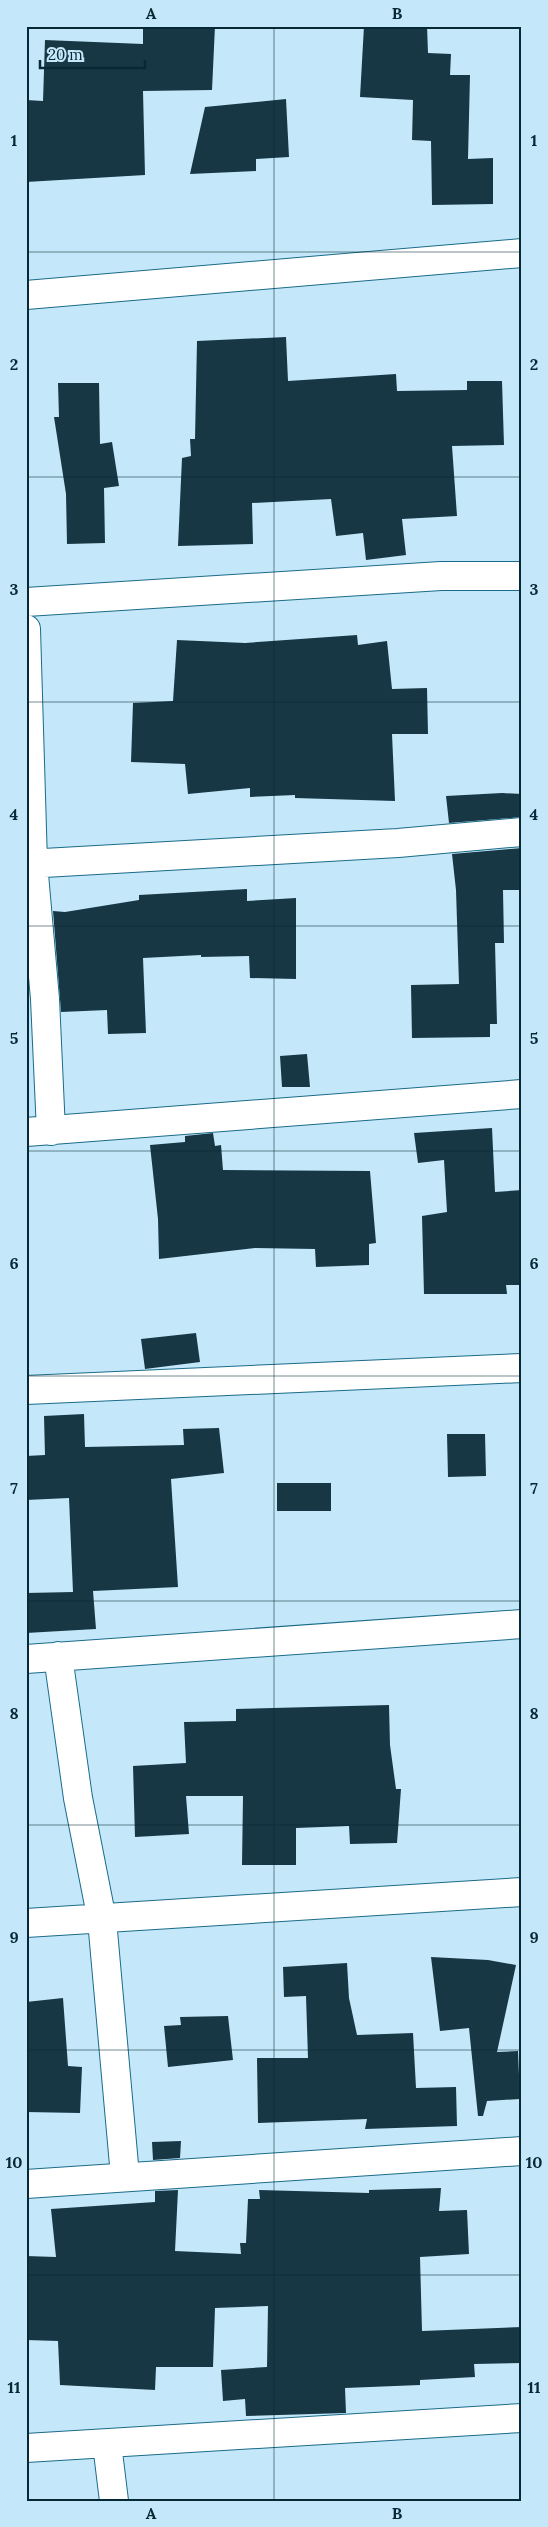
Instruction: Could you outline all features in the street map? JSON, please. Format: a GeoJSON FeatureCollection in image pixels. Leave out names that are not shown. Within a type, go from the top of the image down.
{"type":"FeatureCollection","features":[{"type":"Feature","properties":{"kind":"street"},"geometry":{"type":"LineString","coordinates":[[26,295],[522,253]]}},
{"type":"Feature","properties":{"kind":"street"},"geometry":{"type":"LineString","coordinates":[[26,602],[441,576],[522,576]]}},
{"type":"Feature","properties":{"kind":"street"},"geometry":{"type":"LineString","coordinates":[[26,629],[30,863],[45,999],[39,1131],[522,1094]]}},
{"type":"Feature","properties":{"kind":"street"},"geometry":{"type":"LineString","coordinates":[[30,863],[398,843],[522,832]]}},
{"type":"Feature","properties":{"kind":"street"},"geometry":{"type":"LineString","coordinates":[[26,1390],[522,1368]]}},
{"type":"Feature","properties":{"kind":"street"},"geometry":{"type":"LineString","coordinates":[[26,1659],[522,1624]]}},
{"type":"Feature","properties":{"kind":"street"},"geometry":{"type":"LineString","coordinates":[[58,1656],[78,1798],[102,1920],[125,2176]]}},
{"type":"Feature","properties":{"kind":"street"},"geometry":{"type":"LineString","coordinates":[[26,1923],[102,1920],[522,1892]]}},
{"type":"Feature","properties":{"kind":"street"},"geometry":{"type":"LineString","coordinates":[[26,2184],[522,2150]]}},
{"type":"Feature","properties":{"kind":"street"},"geometry":{"type":"LineString","coordinates":[[26,2448],[522,2418]]}},
{"type":"Feature","properties":{"kind":"street"},"geometry":{"type":"LineString","coordinates":[[108,2444],[114,2501]]}},
{"type":"Feature","properties":{"kind":"building"},"geometry":{"type":"Polygon","coordinates":[[[143,26],[215,26],[212,90],[143,91],[145,175],[26,182],[26,100],[43,101],[45,40],[143,44],[143,26]]]}},
{"type":"Feature","properties":{"kind":"building"},"geometry":{"type":"Polygon","coordinates":[[[364,26],[427,26],[428,53],[451,54],[450,75],[470,75],[468,159],[493,158],[493,204],[432,205],[431,141],[412,140],[413,100],[360,97],[364,26]]]}},
{"type":"Feature","properties":{"kind":"building"},"geometry":{"type":"Polygon","coordinates":[[[286,99],[289,157],[256,159],[256,171],[190,174],[205,107],[286,99]]]}},
{"type":"Feature","properties":{"kind":"building"},"geometry":{"type":"Polygon","coordinates":[[[286,337],[288,381],[396,374],[397,391],[467,390],[467,381],[502,381],[504,445],[452,446],[457,516],[402,519],[406,555],[366,560],[363,533],[336,536],[331,499],[252,503],[253,544],[178,546],[182,458],[191,456],[190,439],[195,439],[197,341],[286,337]]]}},
{"type":"Feature","properties":{"kind":"building"},"geometry":{"type":"Polygon","coordinates":[[[58,383],[99,383],[100,444],[112,442],[119,486],[104,488],[105,543],[67,544],[66,494],[54,417],[59,417],[58,383]]]}},
{"type":"Feature","properties":{"kind":"building"},"geometry":{"type":"Polygon","coordinates":[[[357,635],[358,645],[387,641],[392,689],[427,688],[428,734],[392,734],[395,801],[295,798],[295,795],[250,797],[250,788],[188,794],[185,764],[131,762],[133,703],[173,701],[177,640],[245,643],[357,635]]]}},
{"type":"Feature","properties":{"kind":"building"},"geometry":{"type":"Polygon","coordinates":[[[502,793],[522,794],[522,817],[449,823],[446,796],[502,793]]]}},
{"type":"Feature","properties":{"kind":"building"},"geometry":{"type":"Polygon","coordinates":[[[522,848],[522,890],[503,890],[504,943],[495,943],[497,1024],[490,1024],[490,1037],[412,1038],[411,985],[459,984],[456,890],[452,854],[522,848]]]}},
{"type":"Feature","properties":{"kind":"building"},"geometry":{"type":"Polygon","coordinates":[[[247,889],[247,901],[296,898],[296,979],[250,978],[249,956],[201,957],[201,955],[143,958],[146,1033],[108,1034],[107,1010],[61,1012],[53,911],[65,912],[139,900],[139,895],[247,889]]]}},
{"type":"Feature","properties":{"kind":"building"},"geometry":{"type":"Polygon","coordinates":[[[307,1054],[310,1087],[282,1087],[280,1056],[307,1054]]]}},
{"type":"Feature","properties":{"kind":"building"},"geometry":{"type":"Polygon","coordinates":[[[492,1128],[495,1192],[522,1190],[522,1285],[506,1285],[507,1294],[424,1294],[422,1216],[447,1212],[444,1160],[418,1163],[414,1133],[492,1128]]]}},
{"type":"Feature","properties":{"kind":"building"},"geometry":{"type":"Polygon","coordinates":[[[213,1133],[215,1146],[221,1145],[223,1170],[370,1171],[376,1243],[369,1244],[369,1265],[316,1267],[315,1249],[255,1248],[159,1259],[158,1219],[150,1145],[185,1142],[185,1136],[213,1133]]]}},
{"type":"Feature","properties":{"kind":"building"},"geometry":{"type":"Polygon","coordinates":[[[196,1333],[200,1362],[145,1369],[141,1339],[196,1333]]]}},
{"type":"Feature","properties":{"kind":"building"},"geometry":{"type":"Polygon","coordinates":[[[84,1414],[85,1447],[184,1445],[183,1429],[219,1428],[224,1473],[171,1479],[178,1587],[93,1591],[96,1629],[26,1633],[26,1593],[73,1592],[69,1498],[26,1500],[26,1456],[45,1455],[44,1416],[84,1414]]]}},
{"type":"Feature","properties":{"kind":"building"},"geometry":{"type":"Polygon","coordinates":[[[447,1434],[485,1434],[486,1476],[448,1477],[447,1434]]]}},
{"type":"Feature","properties":{"kind":"building"},"geometry":{"type":"Polygon","coordinates":[[[277,1483],[331,1483],[331,1511],[277,1511],[277,1483]]]}},
{"type":"Feature","properties":{"kind":"building"},"geometry":{"type":"Polygon","coordinates":[[[389,1705],[390,1745],[396,1789],[401,1789],[397,1843],[350,1844],[349,1826],[296,1828],[296,1865],[242,1865],[243,1796],[186,1796],[189,1834],[135,1837],[133,1766],[186,1763],[184,1722],[236,1721],[236,1709],[389,1705]]]}},
{"type":"Feature","properties":{"kind":"building"},"geometry":{"type":"Polygon","coordinates":[[[431,1957],[488,1960],[516,1965],[497,2052],[518,2051],[520,2099],[487,2101],[483,2116],[478,2116],[469,2028],[440,2031],[431,1957]]]}},
{"type":"Feature","properties":{"kind":"building"},"geometry":{"type":"Polygon","coordinates":[[[347,1963],[349,1998],[357,2035],[413,2033],[416,2088],[456,2087],[457,2126],[365,2129],[367,2119],[258,2123],[257,2058],[308,2058],[306,1996],[284,1997],[283,1967],[347,1963]]]}},
{"type":"Feature","properties":{"kind":"building"},"geometry":{"type":"Polygon","coordinates":[[[63,1998],[68,2066],[82,2067],[80,2113],[26,2112],[26,2002],[63,1998]]]}},
{"type":"Feature","properties":{"kind":"building"},"geometry":{"type":"Polygon","coordinates":[[[228,2016],[233,2060],[168,2067],[164,2026],[181,2025],[180,2017],[228,2016]]]}},
{"type":"Feature","properties":{"kind":"building"},"geometry":{"type":"Polygon","coordinates":[[[181,2141],[180,2158],[153,2160],[152,2142],[181,2141]]]}},
{"type":"Feature","properties":{"kind":"building"},"geometry":{"type":"Polygon","coordinates":[[[441,2188],[439,2211],[467,2210],[469,2254],[420,2257],[422,2331],[522,2327],[522,2363],[474,2364],[475,2377],[420,2380],[420,2385],[345,2388],[346,2413],[246,2416],[245,2399],[223,2401],[221,2370],[267,2367],[268,2306],[215,2308],[213,2367],[156,2367],[155,2390],[60,2385],[58,2341],[26,2340],[26,2256],[56,2257],[51,2209],[155,2202],[155,2191],[178,2190],[175,2251],[241,2254],[240,2243],[246,2243],[248,2199],[260,2199],[259,2190],[369,2193],[369,2190],[441,2188]]]}}]}
